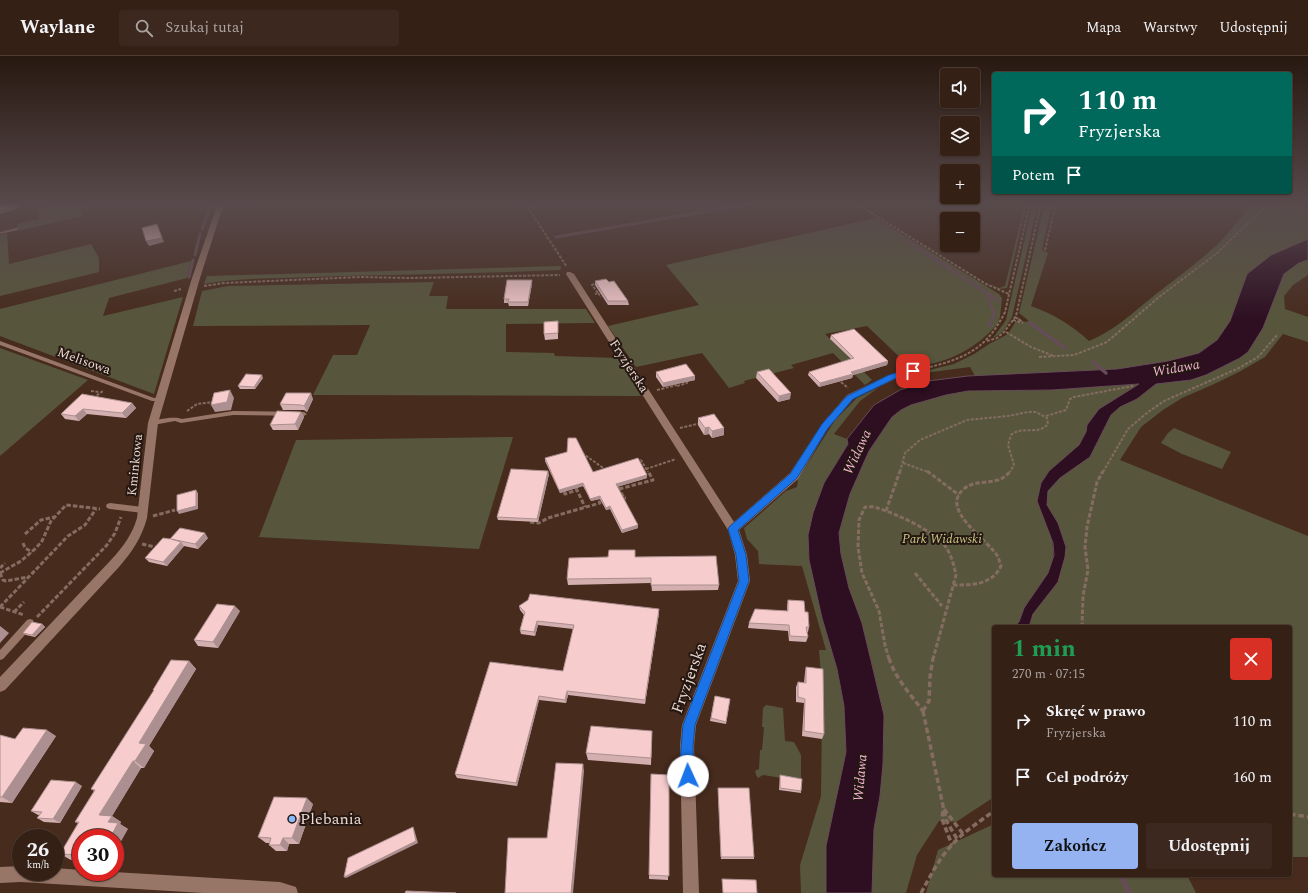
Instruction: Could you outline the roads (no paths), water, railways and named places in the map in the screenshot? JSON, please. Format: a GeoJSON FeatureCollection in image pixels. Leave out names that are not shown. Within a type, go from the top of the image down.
{"type":"FeatureCollection","features":[{"type":"Feature","properties":{"kind":"street","name":"Kminkowa"},"geometry":{"type":"LineString","coordinates":[[0,686],[58,625],[131,542],[139,530],[143,514],[153,423],[209,242]]}},
{"type":"Feature","properties":{"kind":"street","name":"Fryzjerska"},"geometry":{"type":"LineString","coordinates":[[570,274],[733,529],[741,555],[744,581],[689,725],[687,746],[691,893]]}},
{"type":"Feature","properties":{"kind":"street"},"geometry":{"type":"LineString","coordinates":[[733,529],[794,476],[825,426],[850,397],[892,377],[913,371]]}},
{"type":"Feature","properties":{"kind":"street"},"geometry":{"type":"LineString","coordinates":[[0,875],[21,874],[280,890],[290,893]]}},
{"type":"Feature","properties":{"kind":"lane","name":"Melisowa"},"geometry":{"type":"LineString","coordinates":[[0,343],[154,400],[160,399]]}},
{"type":"Feature","properties":{"kind":"lane"},"geometry":{"type":"LineString","coordinates":[[153,423],[176,419],[181,421],[233,413],[304,414]]}},
{"type":"Feature","properties":{"kind":"lane"},"geometry":{"type":"LineString","coordinates":[[110,506],[143,514]]}},
{"type":"Feature","properties":{"kind":"lane"},"geometry":{"type":"LineString","coordinates":[[0,656],[31,619]]}},
{"type":"Feature","properties":{"kind":"water","name":"Widawa"},"geometry":{"type":"Polygon","coordinates":[[[1301,242],[1308,242],[1308,260],[1299,263],[1284,274],[1263,328],[1248,352],[1240,358],[1206,375],[1191,380],[1156,384],[1137,399],[1120,407],[1111,415],[1090,457],[1060,478],[1048,491],[1047,505],[1058,523],[1066,547],[1065,557],[1058,582],[1033,614],[1030,625],[1016,625],[1019,622],[1024,608],[1048,573],[1054,555],[1053,543],[1037,501],[1041,483],[1049,471],[1079,445],[1086,432],[1087,425],[1099,409],[1139,384],[1052,390],[968,391],[946,395],[911,405],[892,417],[869,451],[850,494],[839,533],[841,554],[849,588],[862,623],[884,715],[883,764],[880,796],[874,829],[872,893],[826,893],[826,846],[846,752],[844,706],[837,669],[822,618],[809,560],[808,535],[813,513],[824,483],[848,444],[847,439],[874,405],[900,390],[928,381],[968,376],[1117,369],[1168,361],[1199,353],[1217,340],[1230,321],[1247,274],[1271,255],[1301,242]]]}},
{"type":"Feature","properties":{"kind":"waterway"},"geometry":{"type":"LineString","coordinates":[[195,255],[198,242]]}},
{"type":"Feature","properties":{"kind":"waterway"},"geometry":{"type":"LineString","coordinates":[[909,242],[989,294]]}},
{"type":"Feature","properties":{"kind":"waterway"},"geometry":{"type":"LineString","coordinates":[[189,277],[193,260]]}},
{"type":"Feature","properties":{"kind":"waterway"},"geometry":{"type":"LineString","coordinates":[[989,294],[999,301]]}},
{"type":"Feature","properties":{"kind":"waterway"},"geometry":{"type":"LineString","coordinates":[[989,294],[987,296],[994,313],[991,323]]}},
{"type":"Feature","properties":{"kind":"waterway"},"geometry":{"type":"LineString","coordinates":[[989,326],[991,322]]}},
{"type":"Feature","properties":{"kind":"waterway"},"geometry":{"type":"LineString","coordinates":[[1030,323],[1065,348]]}},
{"type":"Feature","properties":{"kind":"waterway"},"geometry":{"type":"LineString","coordinates":[[1093,362],[1106,373]]}},
{"type":"Feature","properties":{"kind":"waterway"},"geometry":{"type":"LineString","coordinates":[[1122,877],[1129,893]]}},
{"type":"Feature","properties":{"kind":"place","name":"Plebania"},"geometry":{"type":"Point","coordinates":[292,819]}},
{"type":"Feature","properties":{"kind":"park label","name":"Park Widawski"},"geometry":{"type":"Point","coordinates":[942,539]}}]}
